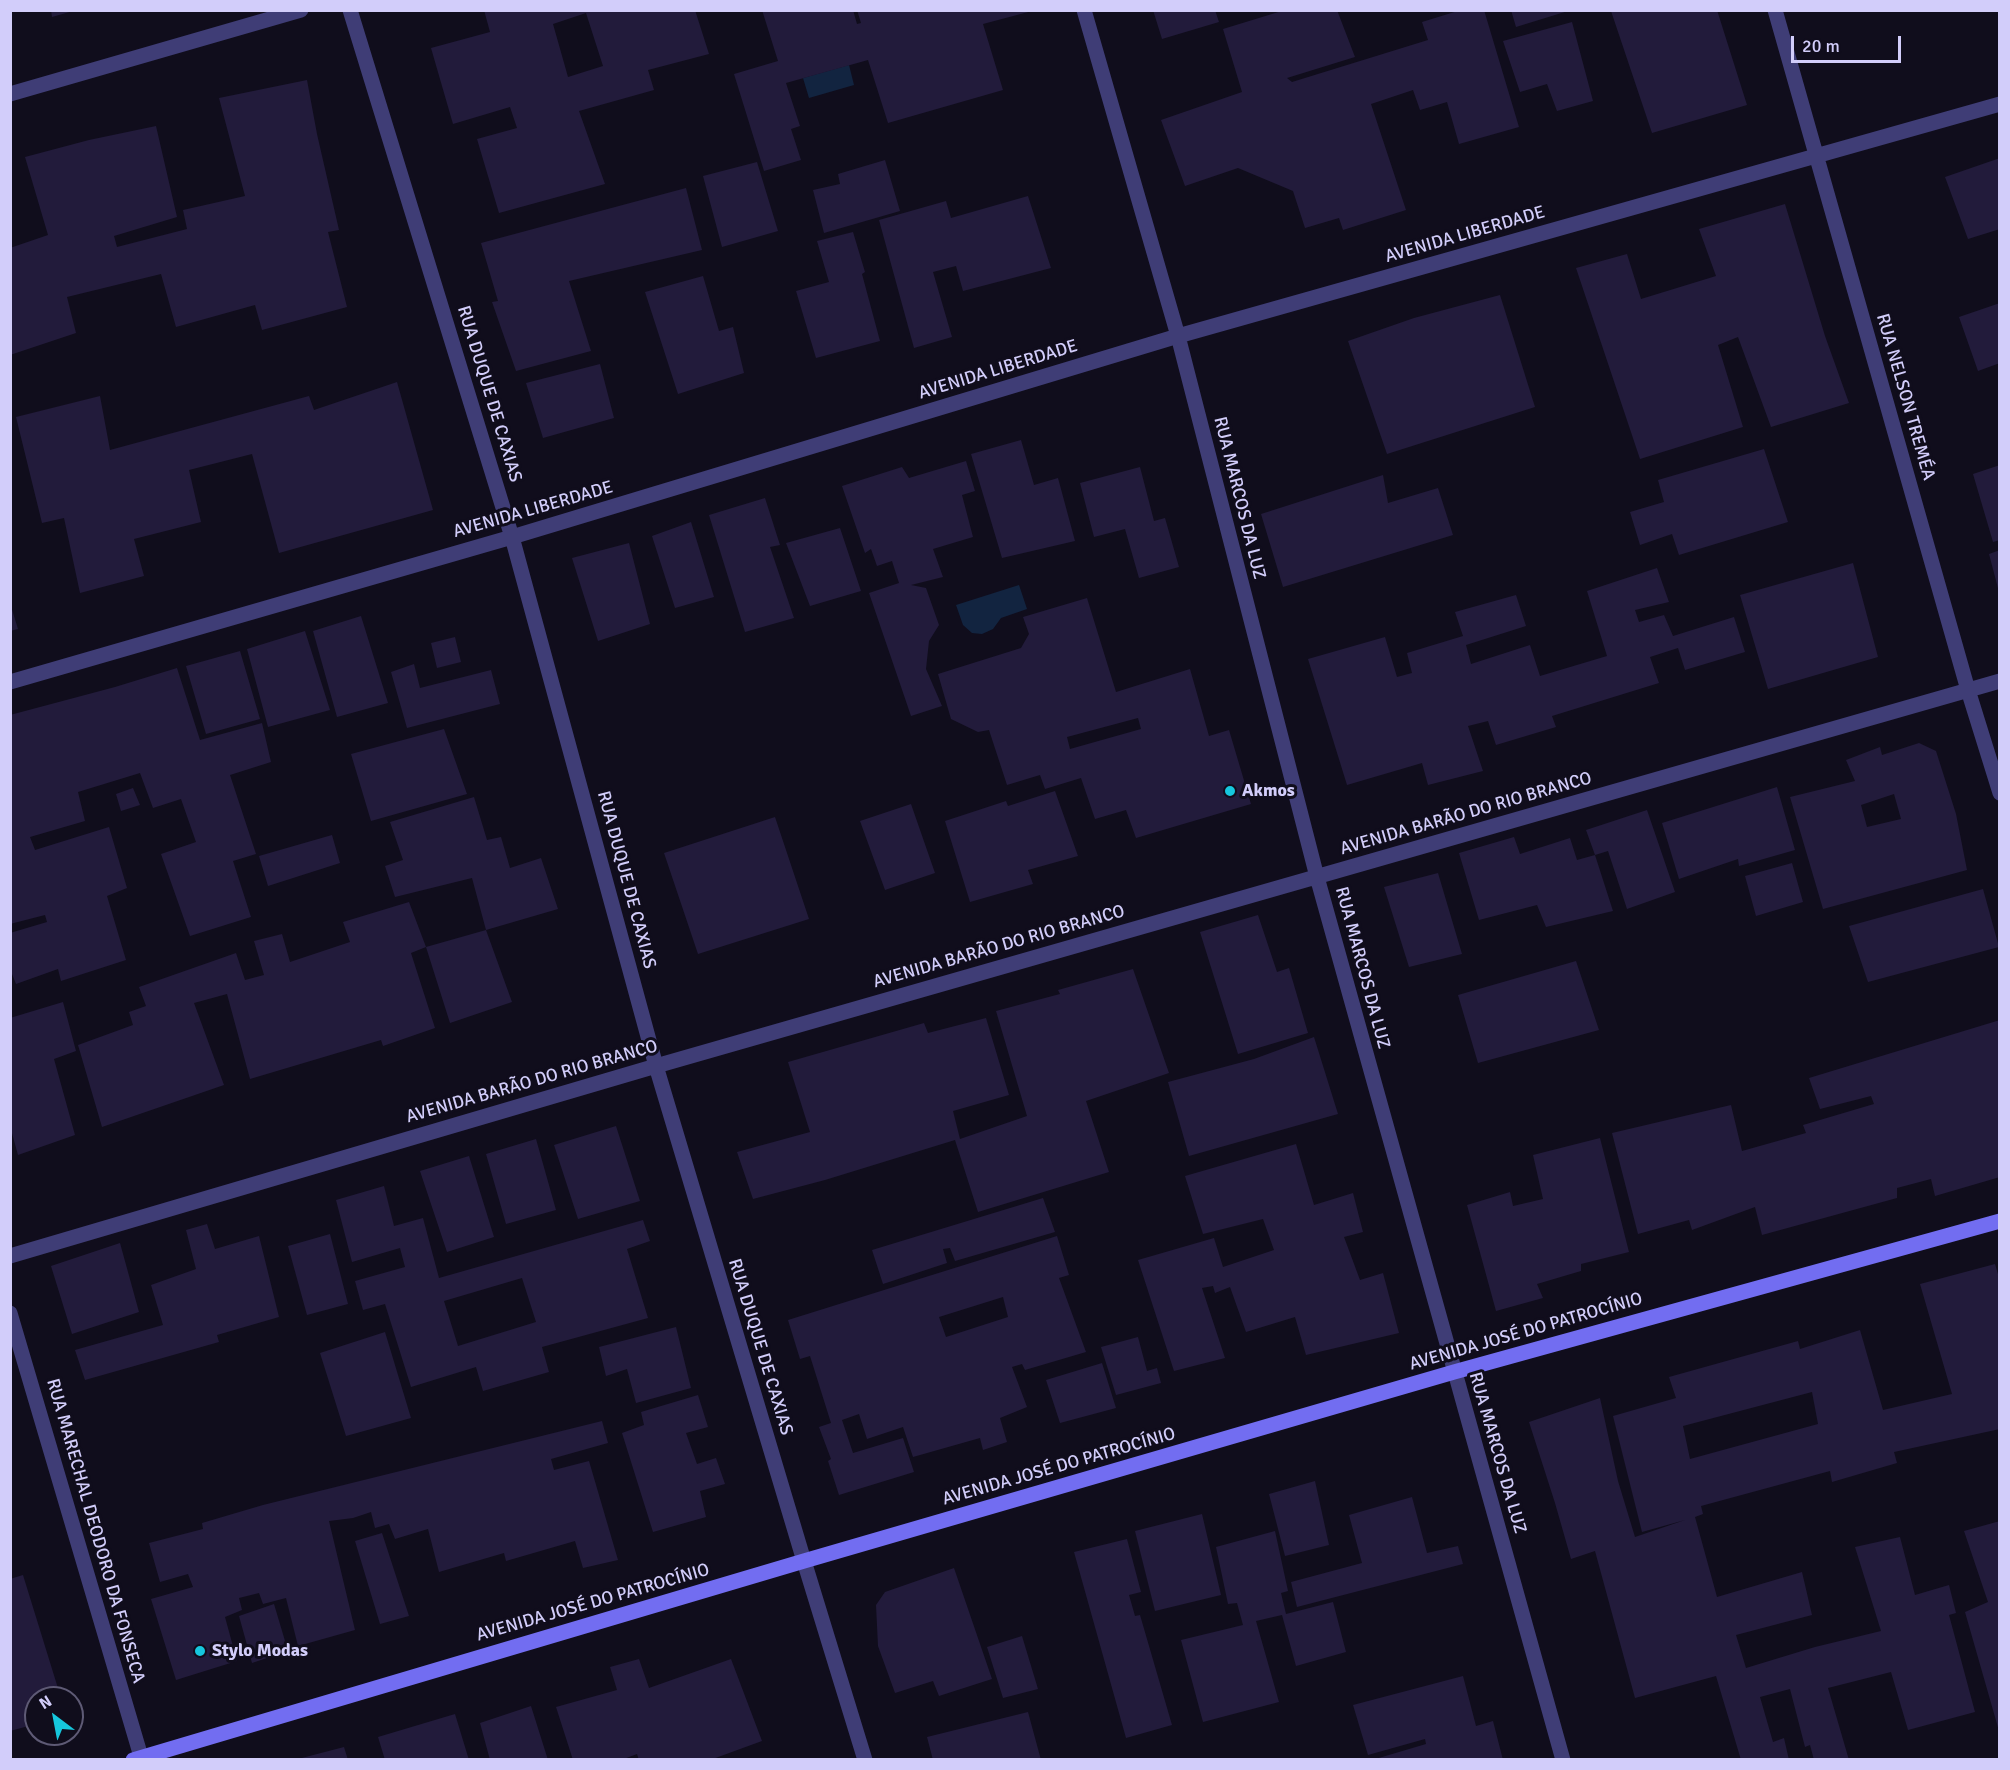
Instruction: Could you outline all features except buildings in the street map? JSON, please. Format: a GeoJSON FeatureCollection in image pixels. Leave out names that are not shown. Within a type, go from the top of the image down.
{"type":"FeatureCollection","features":[{"type":"Feature","properties":{"kind":"street"},"geometry":{"type":"LineString","coordinates":[[10,94],[301,10]]}},
{"type":"Feature","properties":{"kind":"street","name":"RUA DUQUE DE CAXIAS"},"geometry":{"type":"LineString","coordinates":[[350,10],[512,537],[657,1066],[865,1760]]}},
{"type":"Feature","properties":{"kind":"street","name":"RUA MARCOS DA LUZ"},"geometry":{"type":"LineString","coordinates":[[1084,10],[1178,336],[1317,877],[1563,1760]]}},
{"type":"Feature","properties":{"kind":"street","name":"RUA NELSON TREMÉA"},"geometry":{"type":"LineString","coordinates":[[1775,10],[1968,690],[2000,793]]}},
{"type":"Feature","properties":{"kind":"street","name":"AVENIDA LIBERDADE"},"geometry":{"type":"LineString","coordinates":[[10,682],[512,537],[1178,336],[2000,104]]}},
{"type":"Feature","properties":{"kind":"street","name":"AVENIDA BARÃO DO RIO BRANCO"},"geometry":{"type":"LineString","coordinates":[[10,1256],[657,1066],[2000,681]]}},
{"type":"Feature","properties":{"kind":"street","name":"AVENIDA JOSÉ DO PATROCÍNIO"},"geometry":{"type":"LineString","coordinates":[[138,1759],[804,1561],[1454,1372],[2000,1221]]}},
{"type":"Feature","properties":{"kind":"street","name":"RUA MARECHAL DEODORO DA FONSECA"},"geometry":{"type":"LineString","coordinates":[[10,1313],[138,1759]]}},
{"type":"Feature","properties":{"kind":"water"},"geometry":{"type":"Polygon","coordinates":[[[849,65],[854,85],[809,98],[803,78],[849,65]]]}},
{"type":"Feature","properties":{"kind":"water"},"geometry":{"type":"Polygon","coordinates":[[[1019,585],[1027,609],[1001,618],[993,629],[982,634],[972,633],[963,625],[956,605],[1019,585]]]}},
{"type":"Feature","properties":{"kind":"place","name":"Akmos"},"geometry":{"type":"Point","coordinates":[1230,791]}},
{"type":"Feature","properties":{"kind":"place","name":"Stylo Modas"},"geometry":{"type":"Point","coordinates":[200,1651]}}]}
